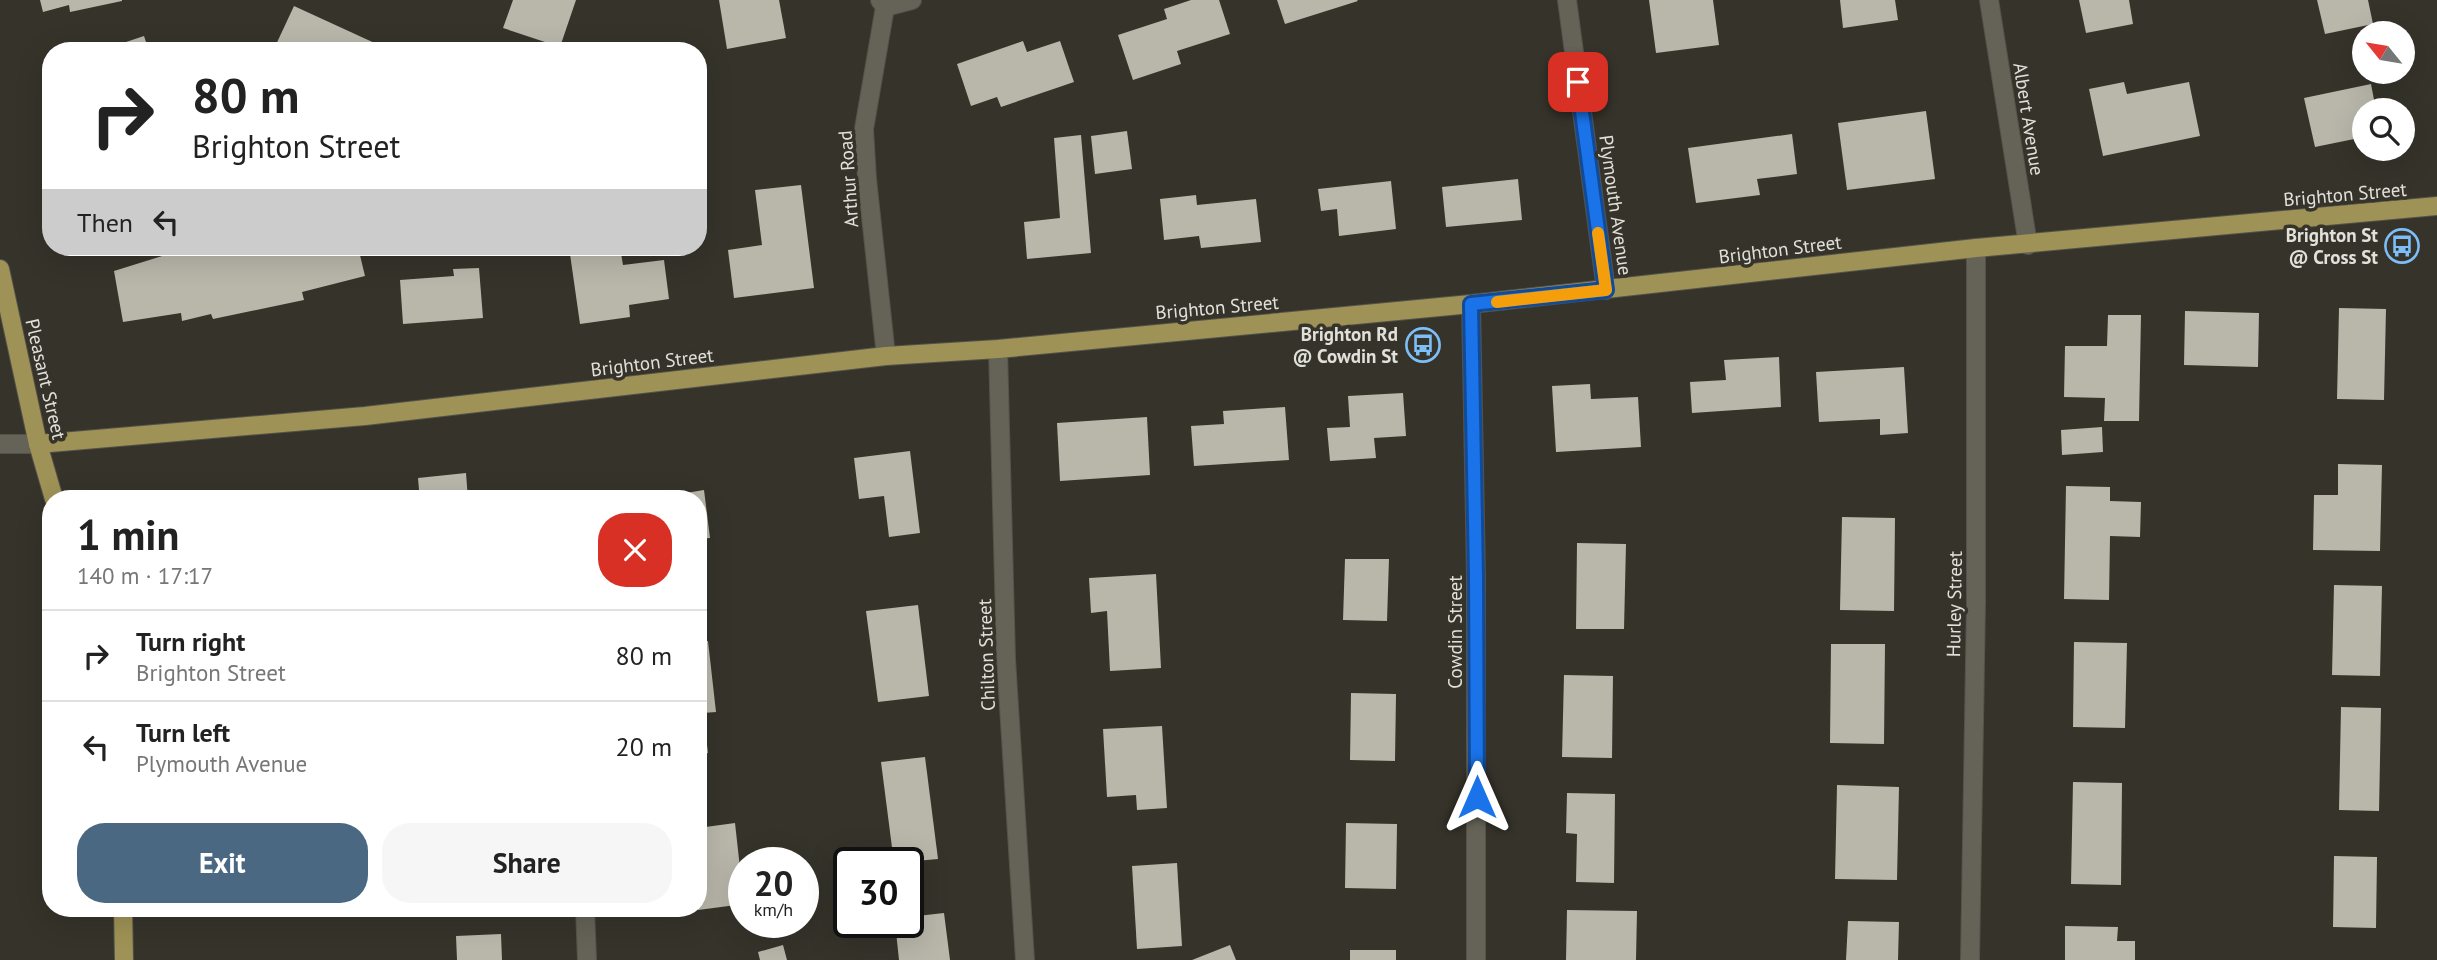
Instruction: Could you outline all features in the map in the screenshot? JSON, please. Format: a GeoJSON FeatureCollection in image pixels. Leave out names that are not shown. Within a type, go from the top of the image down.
{"type":"FeatureCollection","features":[{"type":"Feature","properties":{"kind":"main road","name":"Brighton Street"},"geometry":{"type":"LineString","coordinates":[[38,444],[365,416],[886,356],[998,349],[1471,304],[1976,248],[2437,206]]}},
{"type":"Feature","properties":{"kind":"main road","name":"Pleasant Street"},"geometry":{"type":"LineString","coordinates":[[0,269],[38,444],[51,490]]}},
{"type":"Feature","properties":{"kind":"main road"},"geometry":{"type":"LineString","coordinates":[[123,917],[124,960]]}},
{"type":"Feature","properties":{"kind":"street"},"geometry":{"type":"LineString","coordinates":[[882,4],[912,0]]}},
{"type":"Feature","properties":{"kind":"street","name":"Plymouth Avenue"},"geometry":{"type":"LineString","coordinates":[[1567,0],[1606,290]]}},
{"type":"Feature","properties":{"kind":"street","name":"Albert Avenue"},"geometry":{"type":"LineString","coordinates":[[1989,0],[2028,245]]}},
{"type":"Feature","properties":{"kind":"street","name":"Arthur Road"},"geometry":{"type":"LineString","coordinates":[[882,4],[864,129],[886,356]]}},
{"type":"Feature","properties":{"kind":"street","name":"Hurley Street"},"geometry":{"type":"LineString","coordinates":[[1970,960],[1976,603],[1976,248]]}},
{"type":"Feature","properties":{"kind":"street","name":"Cowdin Street"},"geometry":{"type":"LineString","coordinates":[[1471,304],[1476,576],[1476,960]]}},
{"type":"Feature","properties":{"kind":"street","name":"Chilton Street"},"geometry":{"type":"LineString","coordinates":[[998,349],[1006,659],[1025,960]]}},
{"type":"Feature","properties":{"kind":"street","name":"Brighton Street"},"geometry":{"type":"LineString","coordinates":[[0,444],[38,444]]}},
{"type":"Feature","properties":{"kind":"street"},"geometry":{"type":"LineString","coordinates":[[585,917],[587,960]]}},
{"type":"Feature","properties":{"kind":"building"},"geometry":{"type":"Polygon","coordinates":[[[40,0],[122,1],[70,12],[69,5],[43,12],[40,0]]]}},
{"type":"Feature","properties":{"kind":"building"},"geometry":{"type":"Polygon","coordinates":[[[513,0],[576,0],[562,42],[545,42],[503,28],[513,0]]]}},
{"type":"Feature","properties":{"kind":"building"},"geometry":{"type":"Polygon","coordinates":[[[719,0],[779,0],[786,38],[727,49],[719,0]]]}},
{"type":"Feature","properties":{"kind":"building"},"geometry":{"type":"Polygon","coordinates":[[[1191,0],[1219,0],[1230,34],[1177,51],[1181,64],[1133,80],[1118,35],[1167,19],[1164,9],[1191,0]]]}},
{"type":"Feature","properties":{"kind":"building"},"geometry":{"type":"Polygon","coordinates":[[[1277,0],[1357,0],[1358,1],[1285,24],[1277,0]]]}},
{"type":"Feature","properties":{"kind":"building"},"geometry":{"type":"Polygon","coordinates":[[[1649,0],[1713,0],[1719,45],[1656,53],[1649,0]]]}},
{"type":"Feature","properties":{"kind":"building"},"geometry":{"type":"Polygon","coordinates":[[[1840,0],[1895,0],[1898,20],[1843,28],[1840,0]]]}},
{"type":"Feature","properties":{"kind":"building"},"geometry":{"type":"Polygon","coordinates":[[[2079,0],[2129,0],[2133,24],[2086,33],[2079,0]]]}},
{"type":"Feature","properties":{"kind":"building"},"geometry":{"type":"Polygon","coordinates":[[[2317,0],[2368,0],[2372,21],[2352,21],[2352,28],[2325,34],[2317,0]]]}},
{"type":"Feature","properties":{"kind":"building"},"geometry":{"type":"Polygon","coordinates":[[[294,6],[372,42],[277,42],[294,6]]]}},
{"type":"Feature","properties":{"kind":"building"},"geometry":{"type":"Polygon","coordinates":[[[144,36],[146,42],[126,42],[144,36]]]}},
{"type":"Feature","properties":{"kind":"building"},"geometry":{"type":"Polygon","coordinates":[[[1023,41],[1027,52],[1060,41],[1074,82],[1001,107],[997,97],[971,106],[957,64],[1023,41]]]}},
{"type":"Feature","properties":{"kind":"building"},"geometry":{"type":"Polygon","coordinates":[[[2124,82],[2127,94],[2189,82],[2200,136],[2103,156],[2089,89],[2124,82]]]}},
{"type":"Feature","properties":{"kind":"building"},"geometry":{"type":"Polygon","coordinates":[[[2371,84],[2374,98],[2352,98],[2352,139],[2315,147],[2304,98],[2371,84]]]}},
{"type":"Feature","properties":{"kind":"building"},"geometry":{"type":"Polygon","coordinates":[[[1926,111],[1935,179],[1847,190],[1838,123],[1926,111]]]}},
{"type":"Feature","properties":{"kind":"building"},"geometry":{"type":"Polygon","coordinates":[[[1127,131],[1132,169],[1095,174],[1091,136],[1127,131]]]}},
{"type":"Feature","properties":{"kind":"building"},"geometry":{"type":"Polygon","coordinates":[[[1792,134],[1797,174],[1757,179],[1760,195],[1696,203],[1688,148],[1792,134]]]}},
{"type":"Feature","properties":{"kind":"building"},"geometry":{"type":"Polygon","coordinates":[[[1081,135],[1091,253],[1027,259],[1024,222],[1060,218],[1054,138],[1081,135]]]}},
{"type":"Feature","properties":{"kind":"building"},"geometry":{"type":"Polygon","coordinates":[[[1518,179],[1522,220],[1446,227],[1442,187],[1518,179]]]}},
{"type":"Feature","properties":{"kind":"building"},"geometry":{"type":"Polygon","coordinates":[[[1391,181],[1396,229],[1339,236],[1337,209],[1321,211],[1318,189],[1391,181]]]}},
{"type":"Feature","properties":{"kind":"building"},"geometry":{"type":"Polygon","coordinates":[[[801,185],[814,288],[734,298],[728,250],[762,245],[755,190],[801,185]]]}},
{"type":"Feature","properties":{"kind":"building"},"geometry":{"type":"Polygon","coordinates":[[[1196,195],[1197,205],[1256,199],[1261,242],[1201,248],[1199,236],[1164,240],[1160,199],[1196,195]]]}},
{"type":"Feature","properties":{"kind":"building"},"geometry":{"type":"Polygon","coordinates":[[[162,256],[360,256],[365,276],[302,292],[304,300],[213,319],[211,314],[182,321],[181,313],[123,322],[114,271],[162,256]]]}},
{"type":"Feature","properties":{"kind":"building"},"geometry":{"type":"Polygon","coordinates":[[[570,256],[622,256],[623,265],[664,260],[669,299],[629,305],[630,317],[580,324],[570,256]]]}},
{"type":"Feature","properties":{"kind":"building"},"geometry":{"type":"Polygon","coordinates":[[[479,268],[483,318],[403,324],[400,280],[454,276],[453,269],[479,268]]]}},
{"type":"Feature","properties":{"kind":"building"},"geometry":{"type":"Polygon","coordinates":[[[2339,308],[2386,309],[2384,400],[2337,399],[2339,308]]]}},
{"type":"Feature","properties":{"kind":"building"},"geometry":{"type":"Polygon","coordinates":[[[2185,311],[2259,313],[2258,367],[2184,365],[2185,311]]]}},
{"type":"Feature","properties":{"kind":"building"},"geometry":{"type":"Polygon","coordinates":[[[2108,315],[2141,315],[2139,421],[2104,421],[2105,398],[2064,397],[2065,346],[2107,346],[2108,315]]]}},
{"type":"Feature","properties":{"kind":"building"},"geometry":{"type":"Polygon","coordinates":[[[1779,357],[1781,407],[1692,413],[1690,382],[1726,380],[1724,360],[1779,357]]]}},
{"type":"Feature","properties":{"kind":"building"},"geometry":{"type":"Polygon","coordinates":[[[1904,367],[1908,433],[1880,435],[1880,419],[1819,422],[1816,372],[1904,367]]]}},
{"type":"Feature","properties":{"kind":"building"},"geometry":{"type":"Polygon","coordinates":[[[1590,384],[1591,399],[1638,397],[1641,447],[1556,452],[1552,386],[1590,384]]]}},
{"type":"Feature","properties":{"kind":"building"},"geometry":{"type":"Polygon","coordinates":[[[1403,393],[1406,436],[1374,438],[1376,458],[1330,461],[1327,428],[1350,427],[1348,396],[1403,393]]]}},
{"type":"Feature","properties":{"kind":"building"},"geometry":{"type":"Polygon","coordinates":[[[1285,407],[1289,460],[1194,466],[1191,426],[1224,424],[1223,411],[1285,407]]]}},
{"type":"Feature","properties":{"kind":"building"},"geometry":{"type":"Polygon","coordinates":[[[1147,417],[1150,475],[1060,481],[1057,423],[1147,417]]]}},
{"type":"Feature","properties":{"kind":"building"},"geometry":{"type":"Polygon","coordinates":[[[2102,427],[2103,452],[2062,455],[2061,430],[2102,427]]]}},
{"type":"Feature","properties":{"kind":"building"},"geometry":{"type":"Polygon","coordinates":[[[910,451],[920,533],[889,537],[884,496],[859,499],[854,458],[910,451]]]}},
{"type":"Feature","properties":{"kind":"building"},"geometry":{"type":"Polygon","coordinates":[[[2338,464],[2382,465],[2380,551],[2313,550],[2314,495],[2338,495],[2338,464]]]}},
{"type":"Feature","properties":{"kind":"building"},"geometry":{"type":"Polygon","coordinates":[[[466,473],[467,490],[419,490],[418,478],[466,473]]]}},
{"type":"Feature","properties":{"kind":"building"},"geometry":{"type":"Polygon","coordinates":[[[2066,486],[2110,487],[2110,501],[2141,502],[2140,537],[2110,536],[2109,600],[2064,599],[2066,486]]]}},
{"type":"Feature","properties":{"kind":"building"},"geometry":{"type":"Polygon","coordinates":[[[707,514],[710,538],[707,538],[707,514]]]}},
{"type":"Feature","properties":{"kind":"building"},"geometry":{"type":"Polygon","coordinates":[[[1842,517],[1895,518],[1894,611],[1840,610],[1842,517]]]}},
{"type":"Feature","properties":{"kind":"building"},"geometry":{"type":"Polygon","coordinates":[[[1577,543],[1626,544],[1624,629],[1576,629],[1577,543]]]}},
{"type":"Feature","properties":{"kind":"building"},"geometry":{"type":"Polygon","coordinates":[[[1345,559],[1389,559],[1387,621],[1343,620],[1345,559]]]}},
{"type":"Feature","properties":{"kind":"building"},"geometry":{"type":"Polygon","coordinates":[[[1156,574],[1161,668],[1110,671],[1107,611],[1091,613],[1089,578],[1156,574]]]}},
{"type":"Feature","properties":{"kind":"building"},"geometry":{"type":"Polygon","coordinates":[[[2334,585],[2382,586],[2380,676],[2332,675],[2334,585]]]}},
{"type":"Feature","properties":{"kind":"building"},"geometry":{"type":"Polygon","coordinates":[[[918,605],[929,696],[878,702],[866,611],[918,605]]]}},
{"type":"Feature","properties":{"kind":"building"},"geometry":{"type":"Polygon","coordinates":[[[707,641],[716,712],[707,713],[707,641]]]}},
{"type":"Feature","properties":{"kind":"building"},"geometry":{"type":"Polygon","coordinates":[[[2074,642],[2127,643],[2125,728],[2073,727],[2074,642]]]}},
{"type":"Feature","properties":{"kind":"building"},"geometry":{"type":"Polygon","coordinates":[[[1831,644],[1885,644],[1884,744],[1830,743],[1831,644]]]}},
{"type":"Feature","properties":{"kind":"building"},"geometry":{"type":"Polygon","coordinates":[[[1564,675],[1613,676],[1612,758],[1562,757],[1564,675]]]}},
{"type":"Feature","properties":{"kind":"building"},"geometry":{"type":"Polygon","coordinates":[[[1351,693],[1396,694],[1395,761],[1350,760],[1351,693]]]}},
{"type":"Feature","properties":{"kind":"building"},"geometry":{"type":"Polygon","coordinates":[[[2341,707],[2381,708],[2379,811],[2339,810],[2341,707]]]}},
{"type":"Feature","properties":{"kind":"building"},"geometry":{"type":"Polygon","coordinates":[[[1162,726],[1167,808],[1137,810],[1136,795],[1107,797],[1103,729],[1162,726]]]}},
{"type":"Feature","properties":{"kind":"building"},"geometry":{"type":"Polygon","coordinates":[[[925,757],[938,859],[924,860],[924,847],[892,847],[881,762],[925,757]]]}},
{"type":"Feature","properties":{"kind":"building"},"geometry":{"type":"Polygon","coordinates":[[[2073,782],[2122,783],[2121,885],[2071,884],[2073,782]]]}},
{"type":"Feature","properties":{"kind":"building"},"geometry":{"type":"Polygon","coordinates":[[[1837,785],[1899,787],[1897,880],[1835,879],[1837,785]]]}},
{"type":"Feature","properties":{"kind":"building"},"geometry":{"type":"Polygon","coordinates":[[[1567,793],[1615,794],[1614,883],[1576,882],[1577,834],[1566,833],[1567,793]]]}},
{"type":"Feature","properties":{"kind":"building"},"geometry":{"type":"Polygon","coordinates":[[[735,823],[738,847],[728,847],[728,906],[707,909],[707,827],[735,823]]]}},
{"type":"Feature","properties":{"kind":"building"},"geometry":{"type":"Polygon","coordinates":[[[1346,823],[1397,824],[1396,889],[1345,888],[1346,823]]]}},
{"type":"Feature","properties":{"kind":"building"},"geometry":{"type":"Polygon","coordinates":[[[2334,856],[2377,857],[2376,928],[2333,927],[2334,856]]]}},
{"type":"Feature","properties":{"kind":"building"},"geometry":{"type":"Polygon","coordinates":[[[1177,863],[1182,946],[1137,949],[1132,866],[1177,863]]]}},
{"type":"Feature","properties":{"kind":"building"},"geometry":{"type":"Polygon","coordinates":[[[1567,910],[1637,911],[1636,960],[1566,960],[1567,910]]]}},
{"type":"Feature","properties":{"kind":"building"},"geometry":{"type":"Polygon","coordinates":[[[944,913],[950,960],[899,960],[897,938],[924,938],[924,915],[944,913]]]}},
{"type":"Feature","properties":{"kind":"building"},"geometry":{"type":"Polygon","coordinates":[[[1848,921],[1899,922],[1898,960],[1846,960],[1848,921]]]}},
{"type":"Feature","properties":{"kind":"building"},"geometry":{"type":"Polygon","coordinates":[[[2065,926],[2118,927],[2117,941],[2135,941],[2135,960],[2065,960],[2065,926]]]}},
{"type":"Feature","properties":{"kind":"building"},"geometry":{"type":"Polygon","coordinates":[[[501,934],[502,960],[457,960],[456,936],[501,934]]]}},
{"type":"Feature","properties":{"kind":"building"},"geometry":{"type":"Polygon","coordinates":[[[783,945],[787,960],[760,960],[758,952],[783,945]]]}},
{"type":"Feature","properties":{"kind":"building"},"geometry":{"type":"Polygon","coordinates":[[[1230,945],[1236,960],[1192,960],[1230,945]]]}},
{"type":"Feature","properties":{"kind":"building"},"geometry":{"type":"Polygon","coordinates":[[[1350,950],[1396,950],[1396,960],[1350,960],[1350,950]]]}},
{"type":"Feature","properties":{"kind":"slow traffic"},"geometry":{"type":"LineString","coordinates":[[1497,302],[1606,290],[1598,233]]}},
{"type":"Feature","properties":{"kind":"place","name":"Brighton St @ Cross St"},"geometry":{"type":"Point","coordinates":[2402,246]}},
{"type":"Feature","properties":{"kind":"place","name":"Brighton Rd @ Cowdin St"},"geometry":{"type":"Point","coordinates":[1423,345]}},
{"type":"Feature","properties":{"kind":"route"},"geometry":{"type":"LineString","coordinates":[[1477,797],[1471,304],[1606,290],[1578,82]]}}]}
